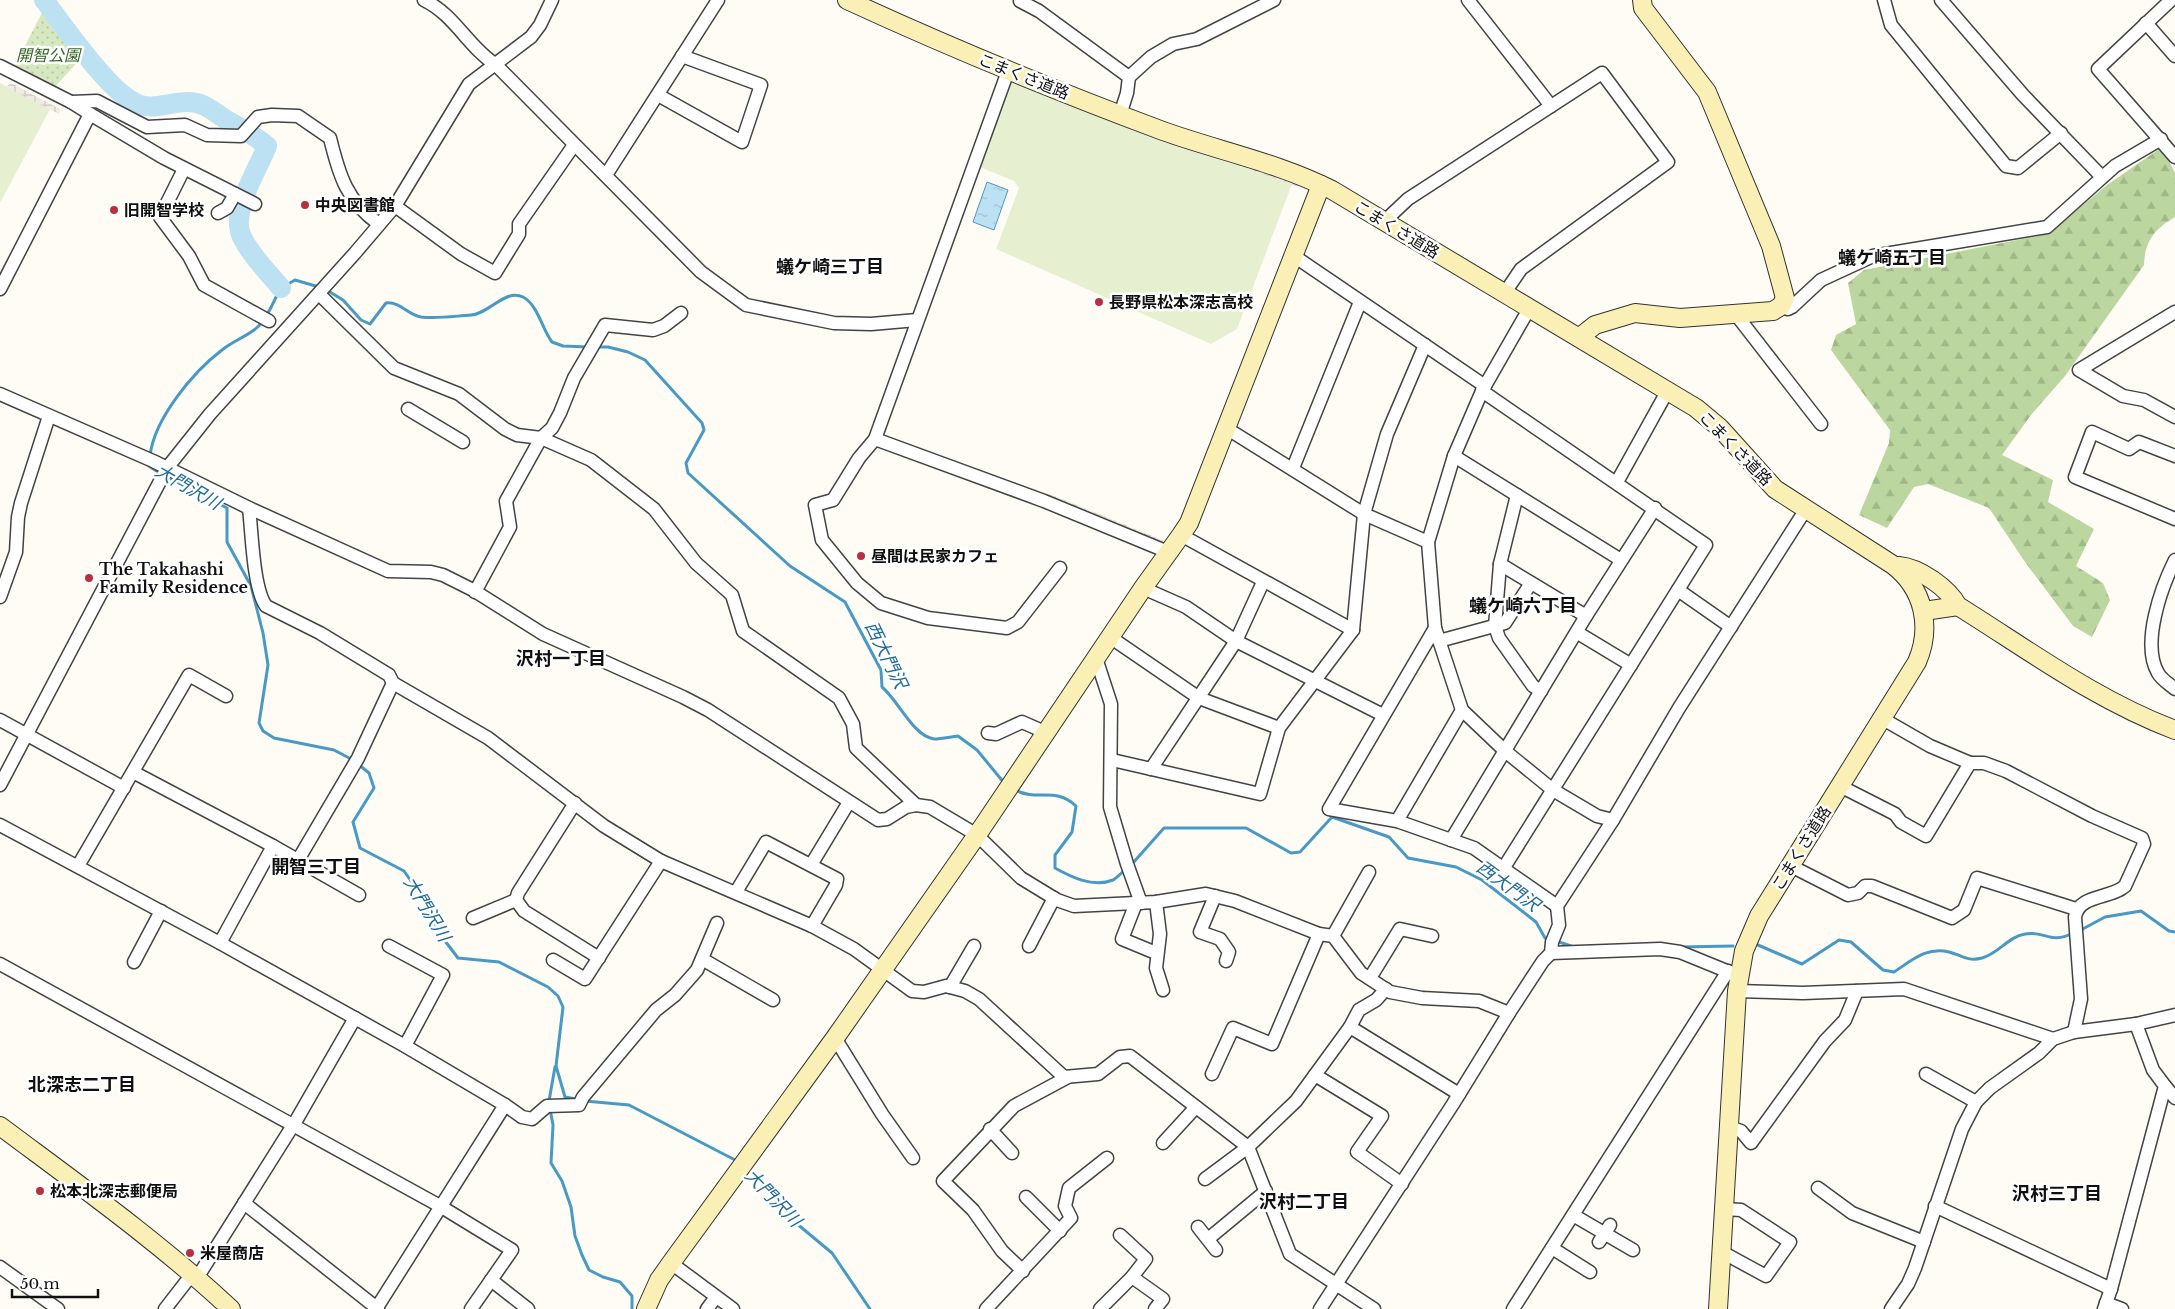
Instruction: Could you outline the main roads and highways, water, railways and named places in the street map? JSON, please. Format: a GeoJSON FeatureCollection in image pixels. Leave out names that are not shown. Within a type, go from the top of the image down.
{"type":"FeatureCollection","features":[{"type":"Feature","properties":{"kind":"water"},"geometry":{"type":"Polygon","coordinates":[[[987,182],[1008,190],[994,230],[973,222],[987,182]]]}},
{"type":"Feature","properties":{"kind":"waterway","name":"大門沢川"},"geometry":{"type":"LineString","coordinates":[[44,0],[98,70],[122,94],[132,101],[153,107],[180,102],[201,104],[250,133],[267,146],[246,192],[239,217],[239,229],[251,252],[281,288]]}},
{"type":"Feature","properties":{"kind":"waterway","name":"西大門沢"},"geometry":{"type":"LineString","coordinates":[[266,316],[279,292],[295,280],[319,287]]}},
{"type":"Feature","properties":{"kind":"waterway","name":"西大門沢"},"geometry":{"type":"LineString","coordinates":[[325,289],[343,300],[361,320],[370,324],[386,303],[396,304],[416,316],[440,318],[478,314],[504,298],[517,295],[528,301],[536,311],[552,342],[563,346],[588,347]]}},
{"type":"Feature","properties":{"kind":"waterway","name":"大門沢川"},"geometry":{"type":"LineString","coordinates":[[150,456],[159,427],[167,412],[188,383],[211,359],[232,343],[254,330],[263,321]]}},
{"type":"Feature","properties":{"kind":"waterway","name":"西大門沢"},"geometry":{"type":"LineString","coordinates":[[596,347],[608,347],[628,352],[645,360],[702,423],[704,430],[686,463],[688,473],[790,566],[845,602],[881,670],[882,687],[919,731],[934,739],[958,736],[977,750],[1005,784]]}},
{"type":"Feature","properties":{"kind":"waterway","name":"大門沢川"},"geometry":{"type":"LineString","coordinates":[[149,462],[149,466],[161,474]]}},
{"type":"Feature","properties":{"kind":"waterway","name":"大門沢川"},"geometry":{"type":"LineString","coordinates":[[167,477],[227,508],[227,542],[251,586],[263,633],[268,665],[259,723],[263,731],[274,738],[334,750],[353,760]]}},
{"type":"Feature","properties":{"kind":"waterway","name":"大門沢川"},"geometry":{"type":"LineString","coordinates":[[358,764],[369,773],[374,788],[353,822],[360,848],[404,871],[418,891],[442,937],[458,958],[499,962],[548,987],[558,996],[563,1007],[556,1066],[565,1097],[576,1099]]}},
{"type":"Feature","properties":{"kind":"waterway","name":"西大門沢"},"geometry":{"type":"LineString","coordinates":[[1015,790],[1031,795],[1054,795],[1068,800],[1076,806],[1072,832],[1055,855],[1055,868],[1075,878],[1098,883],[1113,880],[1125,870]]}},
{"type":"Feature","properties":{"kind":"waterway","name":"西大門沢"},"geometry":{"type":"LineString","coordinates":[[1132,864],[1164,828],[1246,828],[1291,853],[1300,852],[1332,817],[1389,837],[1408,858],[1456,867],[1482,880],[1536,922],[1545,938],[1550,939]]}},
{"type":"Feature","properties":{"kind":"waterway","name":"西大門沢"},"geometry":{"type":"LineString","coordinates":[[2079,931],[2105,917],[2141,911],[2169,931],[2175,932]]}},
{"type":"Feature","properties":{"kind":"waterway","name":"西大門沢"},"geometry":{"type":"LineString","coordinates":[[1758,945],[1802,964],[1839,940],[1851,942],[1883,970],[1894,972],[1913,959],[1934,951],[1949,952],[1968,959],[1977,959],[1994,953],[2014,938],[2025,934],[2032,933],[2059,938],[2073,933]]}},
{"type":"Feature","properties":{"kind":"waterway","name":"西大門沢"},"geometry":{"type":"LineString","coordinates":[[1556,941],[1574,947]]}},
{"type":"Feature","properties":{"kind":"waterway","name":"西大門沢"},"geometry":{"type":"LineString","coordinates":[[1680,947],[1733,946]]}},
{"type":"Feature","properties":{"kind":"waterway"},"geometry":{"type":"LineString","coordinates":[[549,1101],[555,1067]]}},
{"type":"Feature","properties":{"kind":"waterway","name":"大門沢川"},"geometry":{"type":"LineString","coordinates":[[585,1101],[629,1105],[737,1161]]}},
{"type":"Feature","properties":{"kind":"waterway"},"geometry":{"type":"LineString","coordinates":[[550,1109],[553,1125],[551,1163],[562,1181],[571,1207],[575,1236],[582,1255],[589,1270],[620,1282],[632,1296],[632,1309]]}},
{"type":"Feature","properties":{"kind":"waterway","name":"大門沢川"},"geometry":{"type":"LineString","coordinates":[[746,1168],[759,1178],[796,1223],[832,1253],[870,1309]]}},
{"type":"Feature","properties":{"kind":"place","name":"中央図書館"},"geometry":{"type":"Point","coordinates":[305,205]}},
{"type":"Feature","properties":{"kind":"place","name":"旧開智学校"},"geometry":{"type":"Point","coordinates":[114,210]}},
{"type":"Feature","properties":{"kind":"place","name":"長野県松本深志高校"},"geometry":{"type":"Point","coordinates":[1099,302]}},
{"type":"Feature","properties":{"kind":"place","name":"昼間は民家カフェ"},"geometry":{"type":"Point","coordinates":[861,556]}},
{"type":"Feature","properties":{"kind":"place","name":"The Takahashi Family Residence"},"geometry":{"type":"Point","coordinates":[89,578]}},
{"type":"Feature","properties":{"kind":"place","name":"松本北深志郵便局"},"geometry":{"type":"Point","coordinates":[40,1191]}},
{"type":"Feature","properties":{"kind":"place","name":"米屋商店"},"geometry":{"type":"Point","coordinates":[190,1253]}},
{"type":"Feature","properties":{"kind":"district","name":"蟻ケ崎五丁目"},"geometry":{"type":"Point","coordinates":[1892,258]}},
{"type":"Feature","properties":{"kind":"district","name":"蟻ケ崎三丁目"},"geometry":{"type":"Point","coordinates":[830,267]}},
{"type":"Feature","properties":{"kind":"district","name":"蟻ケ崎六丁目"},"geometry":{"type":"Point","coordinates":[1523,606]}},
{"type":"Feature","properties":{"kind":"district","name":"沢村一丁目"},"geometry":{"type":"Point","coordinates":[561,659]}},
{"type":"Feature","properties":{"kind":"district","name":"開智三丁目"},"geometry":{"type":"Point","coordinates":[316,867]}},
{"type":"Feature","properties":{"kind":"district","name":"北深志二丁目"},"geometry":{"type":"Point","coordinates":[82,1085]}},
{"type":"Feature","properties":{"kind":"district","name":"沢村三丁目"},"geometry":{"type":"Point","coordinates":[2057,1194]}},
{"type":"Feature","properties":{"kind":"district","name":"沢村二丁目"},"geometry":{"type":"Point","coordinates":[1304,1202]}},
{"type":"Feature","properties":{"kind":"park label","name":"開智公園"},"geometry":{"type":"Point","coordinates":[48,55]}}]}
